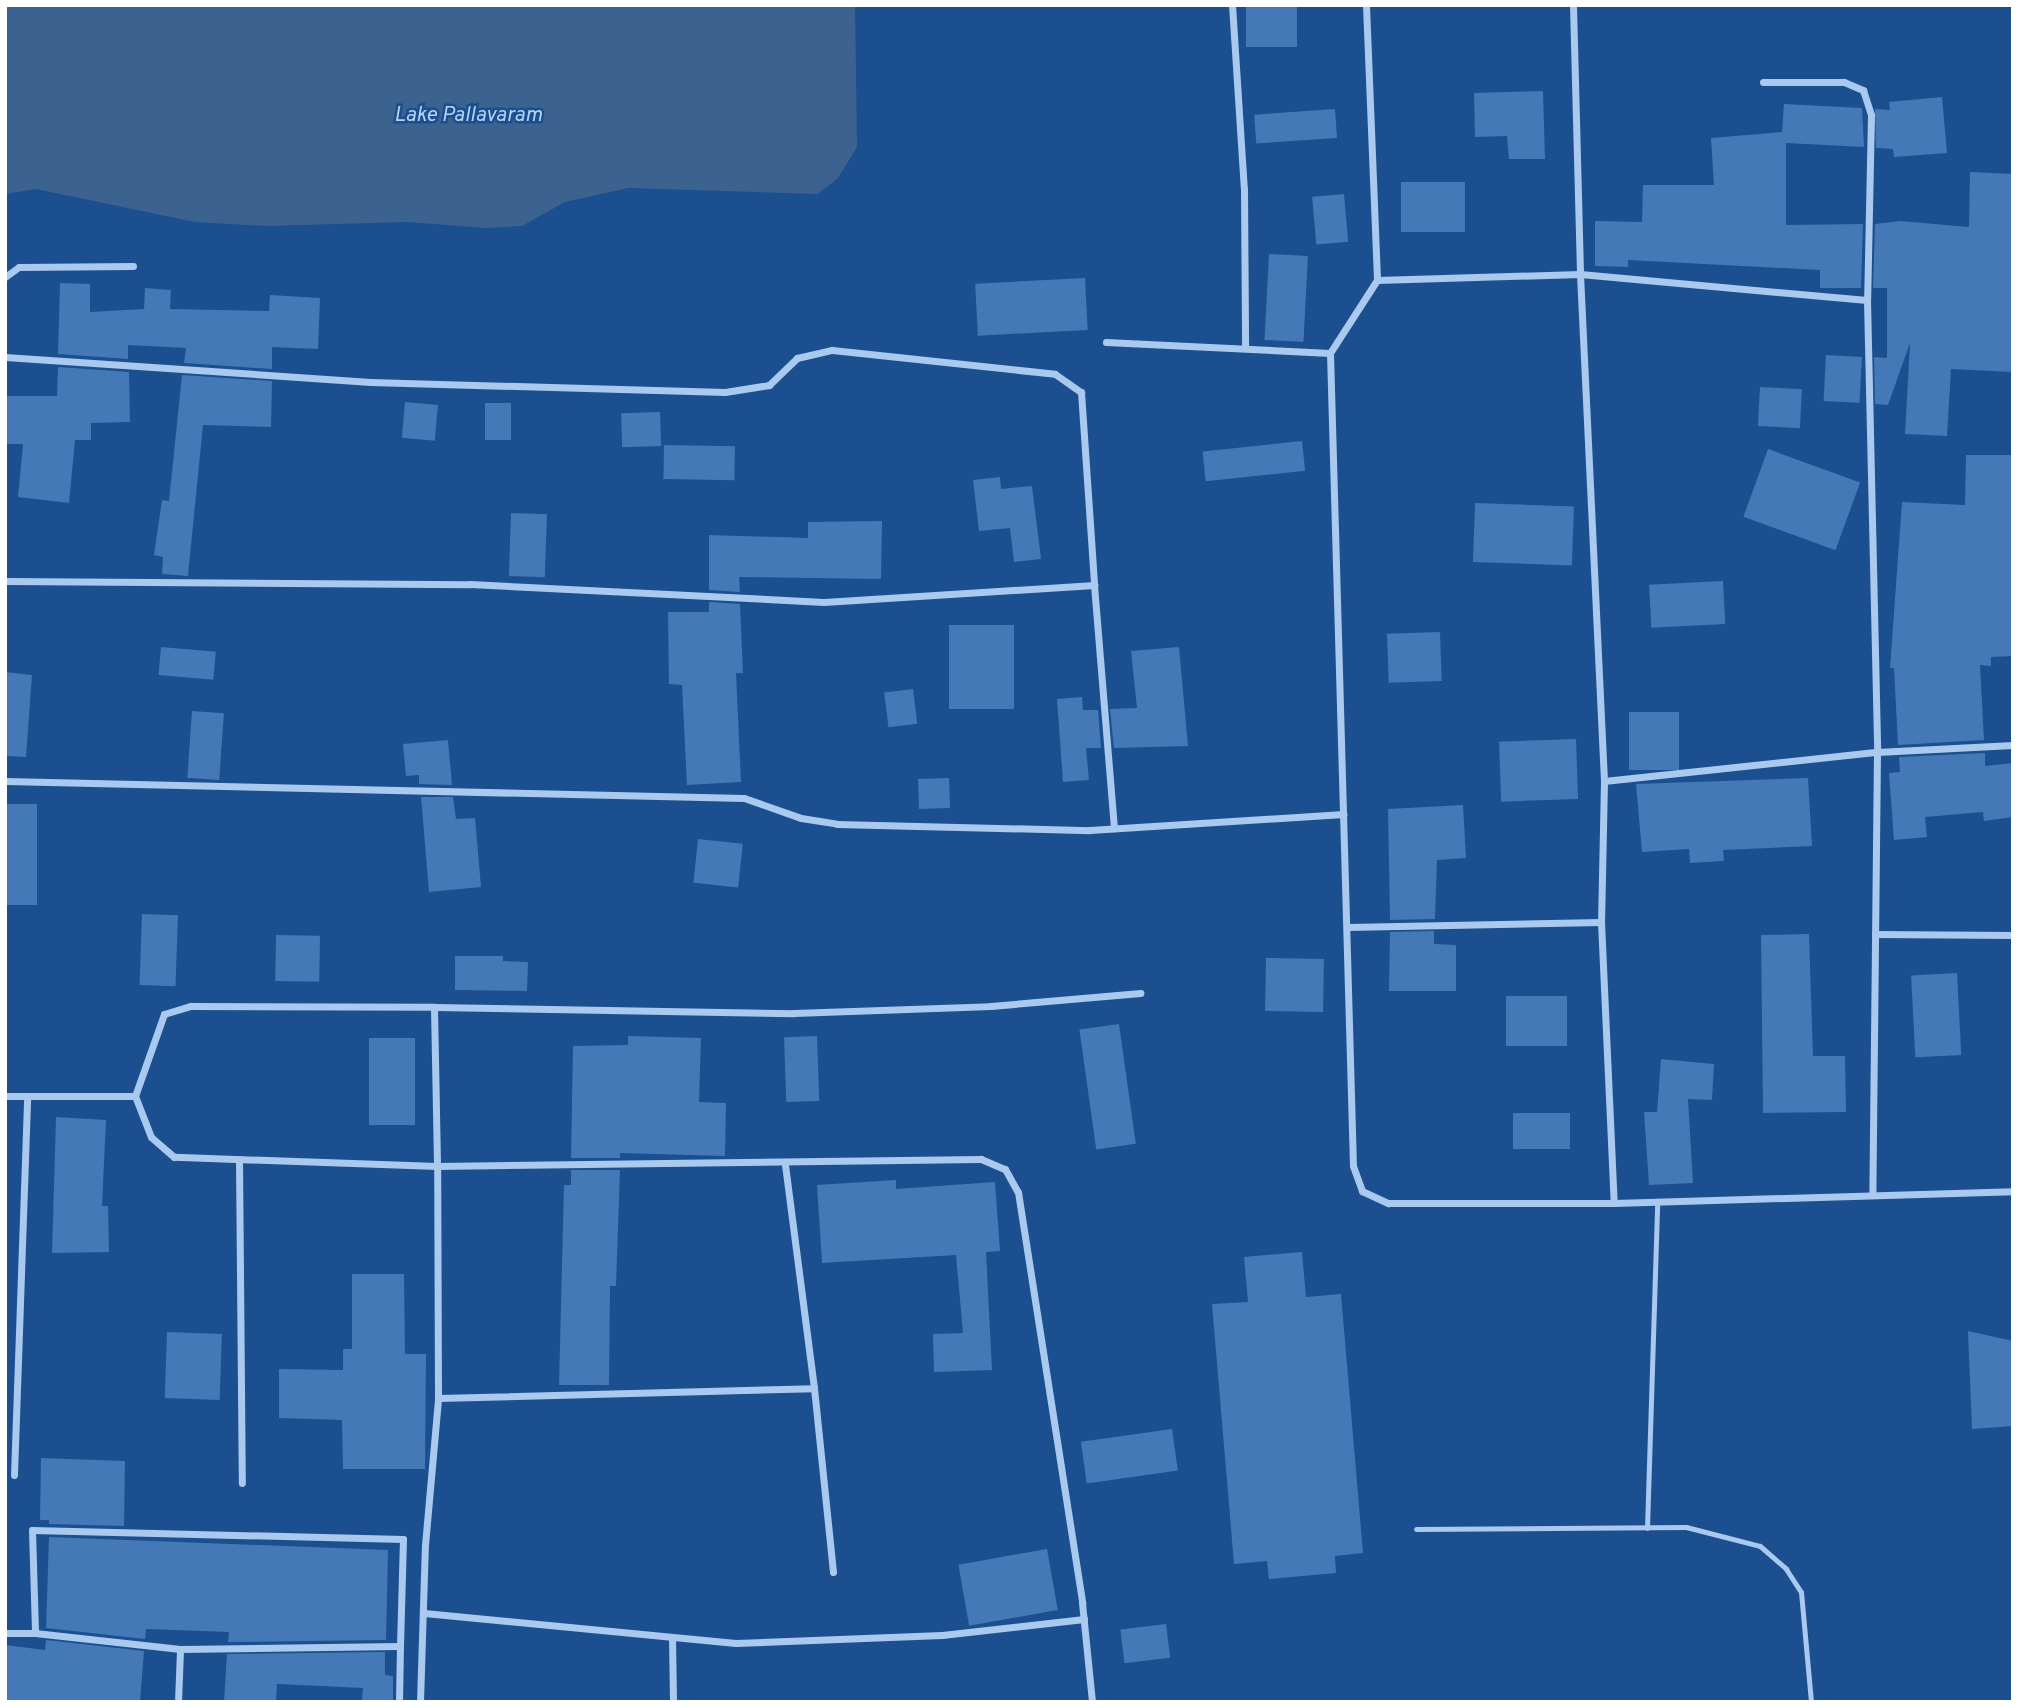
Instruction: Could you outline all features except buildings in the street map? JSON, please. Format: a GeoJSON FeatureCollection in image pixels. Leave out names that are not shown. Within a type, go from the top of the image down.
{"type":"FeatureCollection","features":[{"type":"Feature","properties":{"kind":"street"},"geometry":{"type":"LineString","coordinates":[[1231,5],[1244,189],[1245,348]]}},
{"type":"Feature","properties":{"kind":"street"},"geometry":{"type":"LineString","coordinates":[[1366,5],[1377,280],[1330,353],[1353,1166],[1362,1191],[1388,1203],[1614,1203],[2013,1191]]}},
{"type":"Feature","properties":{"kind":"street"},"geometry":{"type":"LineString","coordinates":[[1573,5],[1580,274],[1604,780],[1601,922],[1614,1203]]}},
{"type":"Feature","properties":{"kind":"street"},"geometry":{"type":"LineString","coordinates":[[1763,82],[1844,82],[1863,90],[1871,115],[1867,300],[1877,752],[1871,1194]]}},
{"type":"Feature","properties":{"kind":"street"},"geometry":{"type":"LineString","coordinates":[[5,276],[19,267],[133,266]]}},
{"type":"Feature","properties":{"kind":"street"},"geometry":{"type":"LineString","coordinates":[[1377,280],[1580,274],[1867,300]]}},
{"type":"Feature","properties":{"kind":"street"},"geometry":{"type":"LineString","coordinates":[[1106,342],[1330,353]]}},
{"type":"Feature","properties":{"kind":"street"},"geometry":{"type":"LineString","coordinates":[[5,357],[370,382],[725,392],[768,385],[797,358],[832,350],[1055,373],[1081,392],[1114,828]]}},
{"type":"Feature","properties":{"kind":"street"},"geometry":{"type":"LineString","coordinates":[[5,581],[470,584],[824,602],[1094,585]]}},
{"type":"Feature","properties":{"kind":"street"},"geometry":{"type":"LineString","coordinates":[[1604,780],[1877,752],[2013,745]]}},
{"type":"Feature","properties":{"kind":"street"},"geometry":{"type":"LineString","coordinates":[[5,781],[744,798],[802,818],[836,824],[1114,828],[1343,814]]}},
{"type":"Feature","properties":{"kind":"street"},"geometry":{"type":"LineString","coordinates":[[1347,927],[1601,922]]}},
{"type":"Feature","properties":{"kind":"street"},"geometry":{"type":"LineString","coordinates":[[1875,934],[2013,935]]}},
{"type":"Feature","properties":{"kind":"street"},"geometry":{"type":"LineString","coordinates":[[1093,1702],[1084,1619],[1018,1192],[1005,1169],[981,1159],[785,1164],[437,1166],[174,1157],[151,1137],[135,1096],[164,1014],[191,1006],[794,1013],[991,1006],[1140,993]]}},
{"type":"Feature","properties":{"kind":"street"},"geometry":{"type":"LineString","coordinates":[[420,1702],[425,1545],[438,1398],[434,1007]]}},
{"type":"Feature","properties":{"kind":"street"},"geometry":{"type":"LineString","coordinates":[[5,1096],[135,1096]]}},
{"type":"Feature","properties":{"kind":"street"},"geometry":{"type":"LineString","coordinates":[[15,1475],[27,1096]]}},
{"type":"Feature","properties":{"kind":"street"},"geometry":{"type":"LineString","coordinates":[[239,1160],[242,1483]]}},
{"type":"Feature","properties":{"kind":"street"},"geometry":{"type":"LineString","coordinates":[[785,1164],[814,1388],[833,1572]]}},
{"type":"Feature","properties":{"kind":"street"},"geometry":{"type":"LineString","coordinates":[[438,1398],[814,1388]]}},
{"type":"Feature","properties":{"kind":"street"},"geometry":{"type":"LineString","coordinates":[[35,1633],[32,1530],[403,1539],[399,1702]]}},
{"type":"Feature","properties":{"kind":"street"},"geometry":{"type":"LineString","coordinates":[[424,1613],[736,1643],[942,1635],[1084,1619]]}},
{"type":"Feature","properties":{"kind":"street"},"geometry":{"type":"LineString","coordinates":[[5,1633],[35,1633],[180,1649],[400,1646]]}},
{"type":"Feature","properties":{"kind":"street"},"geometry":{"type":"LineString","coordinates":[[672,1637],[673,1702]]}},
{"type":"Feature","properties":{"kind":"street"},"geometry":{"type":"LineString","coordinates":[[178,1702],[180,1649]]}},
{"type":"Feature","properties":{"kind":"lane"},"geometry":{"type":"LineString","coordinates":[[1647,1528],[1657,1202]]}},
{"type":"Feature","properties":{"kind":"lane"},"geometry":{"type":"LineString","coordinates":[[1416,1529],[1686,1527],[1734,1536],[1760,1546],[1786,1569],[1801,1592],[1811,1702]]}},
{"type":"Feature","properties":{"kind":"water","name":"Lake Pallavaram"},"geometry":{"type":"Polygon","coordinates":[[[5,5],[855,5],[857,147],[838,178],[818,194],[628,188],[565,202],[522,226],[486,228],[408,222],[265,226],[195,222],[36,189],[5,194],[5,5]]]}}]}
